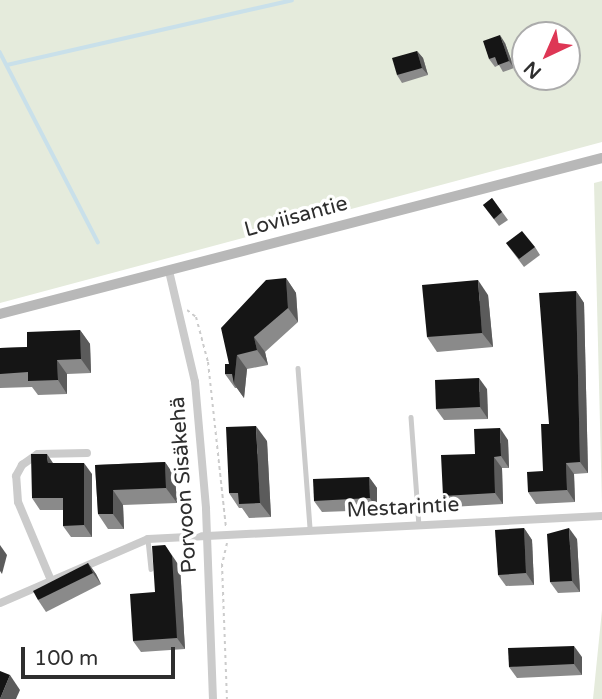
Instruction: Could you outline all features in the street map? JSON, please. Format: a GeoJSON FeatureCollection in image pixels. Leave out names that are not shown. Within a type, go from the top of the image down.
{"type":"FeatureCollection","features":[{"type":"Feature","properties":{"kind":"main road","name":"Loviisantie"},"geometry":{"type":"LineString","coordinates":[[0,314],[602,158]]}},
{"type":"Feature","properties":{"kind":"street","name":"Porvoon Sisäkehä"},"geometry":{"type":"LineString","coordinates":[[169,271],[180,307],[195,382],[213,699]]}},
{"type":"Feature","properties":{"kind":"street"},"geometry":{"type":"LineString","coordinates":[[50,578],[18,502],[16,477],[22,465],[38,454],[87,453]]}},
{"type":"Feature","properties":{"kind":"street","name":"Mestarintie"},"geometry":{"type":"LineString","coordinates":[[0,603],[50,578],[148,539],[602,516]]}},
{"type":"Feature","properties":{"kind":"lane"},"geometry":{"type":"LineString","coordinates":[[298,368],[310,529]]}},
{"type":"Feature","properties":{"kind":"lane"},"geometry":{"type":"LineString","coordinates":[[411,416],[419,525]]}},
{"type":"Feature","properties":{"kind":"lane"},"geometry":{"type":"LineString","coordinates":[[148,539],[151,569]]}},
{"type":"Feature","properties":{"kind":"path"},"geometry":{"type":"LineString","coordinates":[[180,307],[196,317],[208,362],[226,534],[222,564],[228,699]]}},
{"type":"Feature","properties":{"kind":"green space"},"geometry":{"type":"Polygon","coordinates":[[[0,0],[602,0],[602,142],[0,303],[0,0]]]}},
{"type":"Feature","properties":{"kind":"green space"},"geometry":{"type":"Polygon","coordinates":[[[602,181],[602,505],[594,183],[602,181]]]}},
{"type":"Feature","properties":{"kind":"green space"},"geometry":{"type":"Polygon","coordinates":[[[602,610],[602,699],[593,699],[602,610]]]}},
{"type":"Feature","properties":{"kind":"building"},"geometry":{"type":"Polygon","coordinates":[[[500,35],[509,61],[498,65],[495,57],[489,59],[483,41],[500,35]]]}},
{"type":"Feature","properties":{"kind":"building"},"geometry":{"type":"Polygon","coordinates":[[[417,51],[422,68],[397,75],[392,58],[417,51]]]}},
{"type":"Feature","properties":{"kind":"building"},"geometry":{"type":"Polygon","coordinates":[[[492,198],[502,212],[494,219],[483,205],[492,198]]]}},
{"type":"Feature","properties":{"kind":"building"},"geometry":{"type":"Polygon","coordinates":[[[522,231],[535,247],[519,259],[506,243],[522,231]]]}},
{"type":"Feature","properties":{"kind":"building"},"geometry":{"type":"Polygon","coordinates":[[[286,278],[288,308],[254,337],[257,350],[237,355],[234,384],[232,374],[225,374],[225,364],[229,364],[221,328],[266,280],[286,278]]]}},
{"type":"Feature","properties":{"kind":"building"},"geometry":{"type":"Polygon","coordinates":[[[478,280],[482,333],[427,337],[422,285],[478,280]]]}},
{"type":"Feature","properties":{"kind":"building"},"geometry":{"type":"Polygon","coordinates":[[[576,291],[580,462],[566,463],[567,490],[528,492],[527,472],[543,471],[541,424],[549,424],[539,293],[576,291]]]}},
{"type":"Feature","properties":{"kind":"building"},"geometry":{"type":"Polygon","coordinates":[[[80,330],[81,359],[57,360],[58,380],[28,381],[28,372],[0,374],[0,348],[27,347],[27,332],[80,330]]]}},
{"type":"Feature","properties":{"kind":"building"},"geometry":{"type":"Polygon","coordinates":[[[479,378],[480,407],[436,409],[435,380],[479,378]]]}},
{"type":"Feature","properties":{"kind":"building"},"geometry":{"type":"Polygon","coordinates":[[[256,426],[260,503],[239,504],[238,493],[229,493],[226,427],[256,426]]]}},
{"type":"Feature","properties":{"kind":"building"},"geometry":{"type":"Polygon","coordinates":[[[500,428],[501,456],[494,457],[495,493],[443,496],[441,455],[475,454],[474,429],[500,428]]]}},
{"type":"Feature","properties":{"kind":"building"},"geometry":{"type":"Polygon","coordinates":[[[31,454],[47,454],[48,463],[84,463],[84,525],[63,526],[63,498],[32,498],[31,454]]]}},
{"type":"Feature","properties":{"kind":"building"},"geometry":{"type":"Polygon","coordinates":[[[165,462],[166,488],[113,490],[113,514],[98,514],[95,465],[165,462]]]}},
{"type":"Feature","properties":{"kind":"building"},"geometry":{"type":"Polygon","coordinates":[[[369,477],[370,498],[314,501],[313,479],[369,477]]]}},
{"type":"Feature","properties":{"kind":"building"},"geometry":{"type":"Polygon","coordinates":[[[524,528],[526,573],[498,575],[495,530],[524,528]]]}},
{"type":"Feature","properties":{"kind":"building"},"geometry":{"type":"Polygon","coordinates":[[[569,528],[572,581],[550,582],[547,534],[569,528]]]}},
{"type":"Feature","properties":{"kind":"building"},"geometry":{"type":"Polygon","coordinates":[[[165,545],[172,556],[177,638],[133,641],[130,594],[155,592],[152,546],[165,545]]]}},
{"type":"Feature","properties":{"kind":"building"},"geometry":{"type":"Polygon","coordinates":[[[88,563],[93,573],[38,600],[33,591],[88,563]]]}},
{"type":"Feature","properties":{"kind":"building"},"geometry":{"type":"Polygon","coordinates":[[[574,646],[574,664],[509,667],[508,648],[574,646]]]}},
{"type":"Feature","properties":{"kind":"building"},"geometry":{"type":"Polygon","coordinates":[[[0,671],[10,675],[0,699],[0,671]]]}},
{"type":"Feature","properties":{"kind":"waterway"},"geometry":{"type":"LineString","coordinates":[[7,65],[292,0]]}},
{"type":"Feature","properties":{"kind":"waterway"},"geometry":{"type":"LineString","coordinates":[[0,52],[98,242]]}}]}
